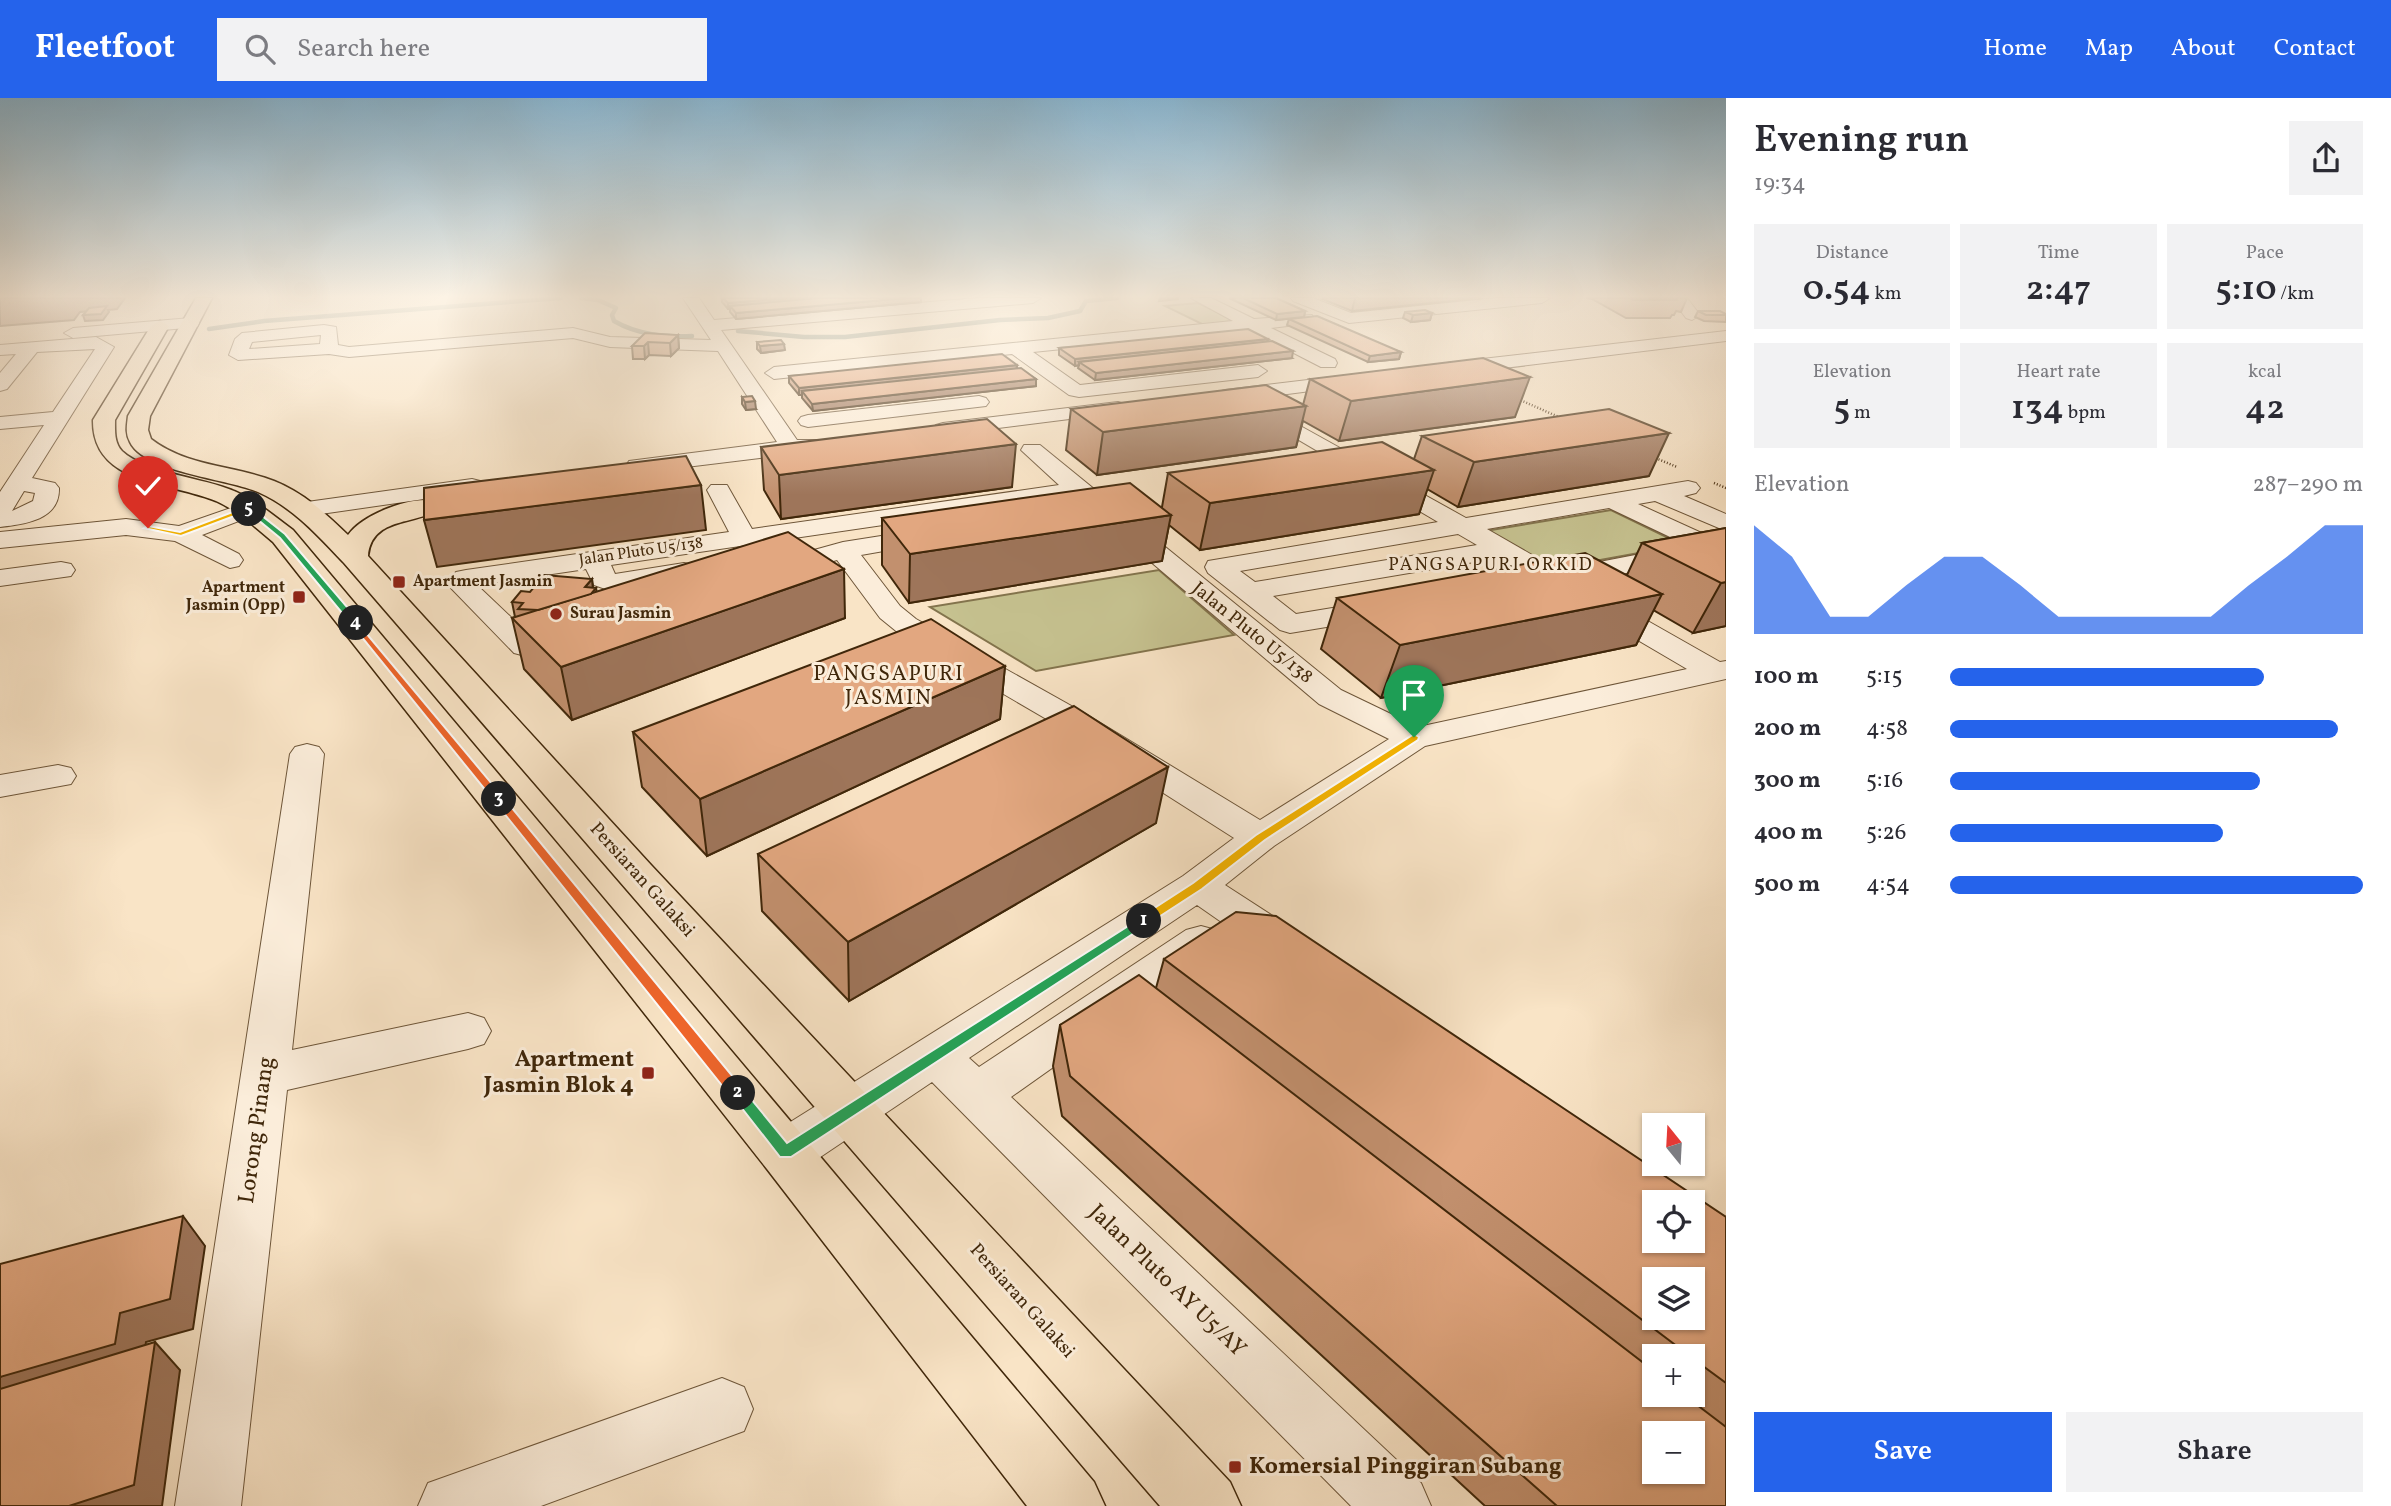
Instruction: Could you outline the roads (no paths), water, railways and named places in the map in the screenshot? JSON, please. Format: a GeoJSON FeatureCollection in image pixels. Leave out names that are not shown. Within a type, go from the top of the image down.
{"type":"FeatureCollection","features":[{"type":"Feature","properties":{"kind":"main road","name":"Persiaran Galaksi"},"geometry":{"type":"LineString","coordinates":[[143,364],[104,420],[104,438],[113,455],[139,470],[236,502],[283,536],[786,1152],[1070,1506]]}},
{"type":"Feature","properties":{"kind":"main road","name":"Persiaran Galaksi"},"geometry":{"type":"LineString","coordinates":[[158,364],[139,416],[136,430],[141,442],[175,462],[265,486],[307,515],[354,558],[636,875],[1206,1506]]}},
{"type":"Feature","properties":{"kind":"main road"},"geometry":{"type":"LineString","coordinates":[[236,502],[258,498],[307,515],[298,527],[315,556],[309,566]]}},
{"type":"Feature","properties":{"kind":"main road"},"geometry":{"type":"LineString","coordinates":[[354,558],[353,548],[359,537],[370,528],[395,515],[426,506]]}},
{"type":"Feature","properties":{"kind":"street"},"geometry":{"type":"LineString","coordinates":[[0,385],[18,364]]}},
{"type":"Feature","properties":{"kind":"street"},"geometry":{"type":"LineString","coordinates":[[0,510],[95,364]]}},
{"type":"Feature","properties":{"kind":"street"},"geometry":{"type":"LineString","coordinates":[[735,364],[745,364]]}},
{"type":"Feature","properties":{"kind":"street"},"geometry":{"type":"LineString","coordinates":[[735,364],[791,447]]}},
{"type":"Feature","properties":{"kind":"street"},"geometry":{"type":"LineString","coordinates":[[814,364],[822,368]]}},
{"type":"Feature","properties":{"kind":"street"},"geometry":{"type":"LineString","coordinates":[[774,373],[863,364]]}},
{"type":"Feature","properties":{"kind":"street"},"geometry":{"type":"LineString","coordinates":[[1037,364],[1076,391]]}},
{"type":"Feature","properties":{"kind":"street"},"geometry":{"type":"LineString","coordinates":[[1050,394],[1321,364]]}},
{"type":"Feature","properties":{"kind":"street"},"geometry":{"type":"LineString","coordinates":[[1421,372],[1491,364]]}},
{"type":"Feature","properties":{"kind":"street"},"geometry":{"type":"LineString","coordinates":[[1202,398],[1380,377]]}},
{"type":"Feature","properties":{"kind":"street"},"geometry":{"type":"LineString","coordinates":[[808,421],[996,400]]}},
{"type":"Feature","properties":{"kind":"street"},"geometry":{"type":"LineString","coordinates":[[928,431],[1133,407]]}},
{"type":"Feature","properties":{"kind":"street"},"geometry":{"type":"LineString","coordinates":[[0,423],[62,417]]}},
{"type":"Feature","properties":{"kind":"street"},"geometry":{"type":"LineString","coordinates":[[1277,419],[1552,579],[1720,671]]}},
{"type":"Feature","properties":{"kind":"street"},"geometry":{"type":"LineString","coordinates":[[621,468],[832,442]]}},
{"type":"Feature","properties":{"kind":"street"},"geometry":{"type":"LineString","coordinates":[[1295,459],[1375,447]]}},
{"type":"Feature","properties":{"kind":"street","name":"Jalan Pluto U5/138"},"geometry":{"type":"LineString","coordinates":[[1032,450],[1331,697],[1414,737]]}},
{"type":"Feature","properties":{"kind":"street"},"geometry":{"type":"LineString","coordinates":[[1330,478],[1411,467]]}},
{"type":"Feature","properties":{"kind":"street"},"geometry":{"type":"LineString","coordinates":[[1403,605],[1290,624],[1218,566],[1658,493],[1688,480]]}},
{"type":"Feature","properties":{"kind":"street"},"geometry":{"type":"LineString","coordinates":[[0,520],[34,513],[45,503],[47,488],[18,483]]}},
{"type":"Feature","properties":{"kind":"street","name":"Jalan Pluto U5/138"},"geometry":{"type":"LineString","coordinates":[[584,634],[533,649],[525,647],[460,583],[466,578],[1078,489]]}},
{"type":"Feature","properties":{"kind":"street"},"geometry":{"type":"LineString","coordinates":[[719,490],[744,537]]}},
{"type":"Feature","properties":{"kind":"street"},"geometry":{"type":"LineString","coordinates":[[489,491],[426,506],[307,515],[489,491]]}},
{"type":"Feature","properties":{"kind":"street"},"geometry":{"type":"LineString","coordinates":[[1658,493],[1726,523]]}},
{"type":"Feature","properties":{"kind":"street"},"geometry":{"type":"LineString","coordinates":[[1613,501],[1720,547]]}},
{"type":"Feature","properties":{"kind":"street"},"geometry":{"type":"LineString","coordinates":[[181,534],[236,502]]}},
{"type":"Feature","properties":{"kind":"street"},"geometry":{"type":"LineString","coordinates":[[1062,517],[1103,510]]}},
{"type":"Feature","properties":{"kind":"street"},"geometry":{"type":"LineString","coordinates":[[0,540],[125,527],[181,534],[230,560]]}},
{"type":"Feature","properties":{"kind":"street"},"geometry":{"type":"LineString","coordinates":[[750,578],[843,550],[953,533]]}},
{"type":"Feature","properties":{"kind":"street"},"geometry":{"type":"LineString","coordinates":[[1511,586],[1720,547]]}},
{"type":"Feature","properties":{"kind":"street"},"geometry":{"type":"LineString","coordinates":[[1248,592],[1502,549]]}},
{"type":"Feature","properties":{"kind":"street"},"geometry":{"type":"LineString","coordinates":[[843,550],[890,612],[906,625],[934,644],[1072,720],[1260,837]]}},
{"type":"Feature","properties":{"kind":"street"},"geometry":{"type":"LineString","coordinates":[[595,559],[604,579],[617,583],[760,560],[773,560],[788,565]]}},
{"type":"Feature","properties":{"kind":"street"},"geometry":{"type":"LineString","coordinates":[[0,578],[61,570]]}},
{"type":"Feature","properties":{"kind":"street"},"geometry":{"type":"LineString","coordinates":[[786,1152],[1198,886],[1260,837],[1414,737],[1720,671]]}},
{"type":"Feature","properties":{"kind":"street","name":"Lorong Pinang"},"geometry":{"type":"LineString","coordinates":[[208,1506],[307,754]]}},
{"type":"Feature","properties":{"kind":"street"},"geometry":{"type":"LineString","coordinates":[[0,786],[58,776]]}},
{"type":"Feature","properties":{"kind":"street"},"geometry":{"type":"LineString","coordinates":[[1198,886],[1309,961]]}},
{"type":"Feature","properties":{"kind":"street"},"geometry":{"type":"LineString","coordinates":[[977,1095],[1240,915]]}},
{"type":"Feature","properties":{"kind":"street"},"geometry":{"type":"LineString","coordinates":[[1127,992],[1170,1027]]}},
{"type":"Feature","properties":{"kind":"street"},"geometry":{"type":"LineString","coordinates":[[265,1075],[468,1031]]}},
{"type":"Feature","properties":{"kind":"street","name":"Jalan Pluto AY U5/AY"},"geometry":{"type":"LineString","coordinates":[[936,1056],[1398,1506]]}},
{"type":"Feature","properties":{"kind":"street"},"geometry":{"type":"LineString","coordinates":[[451,1506],[722,1409]]}},
{"type":"Feature","properties":{"kind":"place","name":"Apartment Jasmin"},"geometry":{"type":"Point","coordinates":[399,582]}},
{"type":"Feature","properties":{"kind":"place","name":"Apartment Jasmin (Opp)"},"geometry":{"type":"Point","coordinates":[299,597]}},
{"type":"Feature","properties":{"kind":"place","name":"Surau Jasmin"},"geometry":{"type":"Point","coordinates":[556,614]}},
{"type":"Feature","properties":{"kind":"place","name":"Apartment Jasmin Blok 4"},"geometry":{"type":"Point","coordinates":[648,1073]}},
{"type":"Feature","properties":{"kind":"place","name":"Komersial Pinggiran Subang"},"geometry":{"type":"Point","coordinates":[1235,1467]}},
{"type":"Feature","properties":{"kind":"district","name":"PANGSAPURI ORKID"},"geometry":{"type":"Point","coordinates":[1491,565]}},
{"type":"Feature","properties":{"kind":"district","name":"PANGSAPURI JASMIN"},"geometry":{"type":"Point","coordinates":[889,686]}}]}
